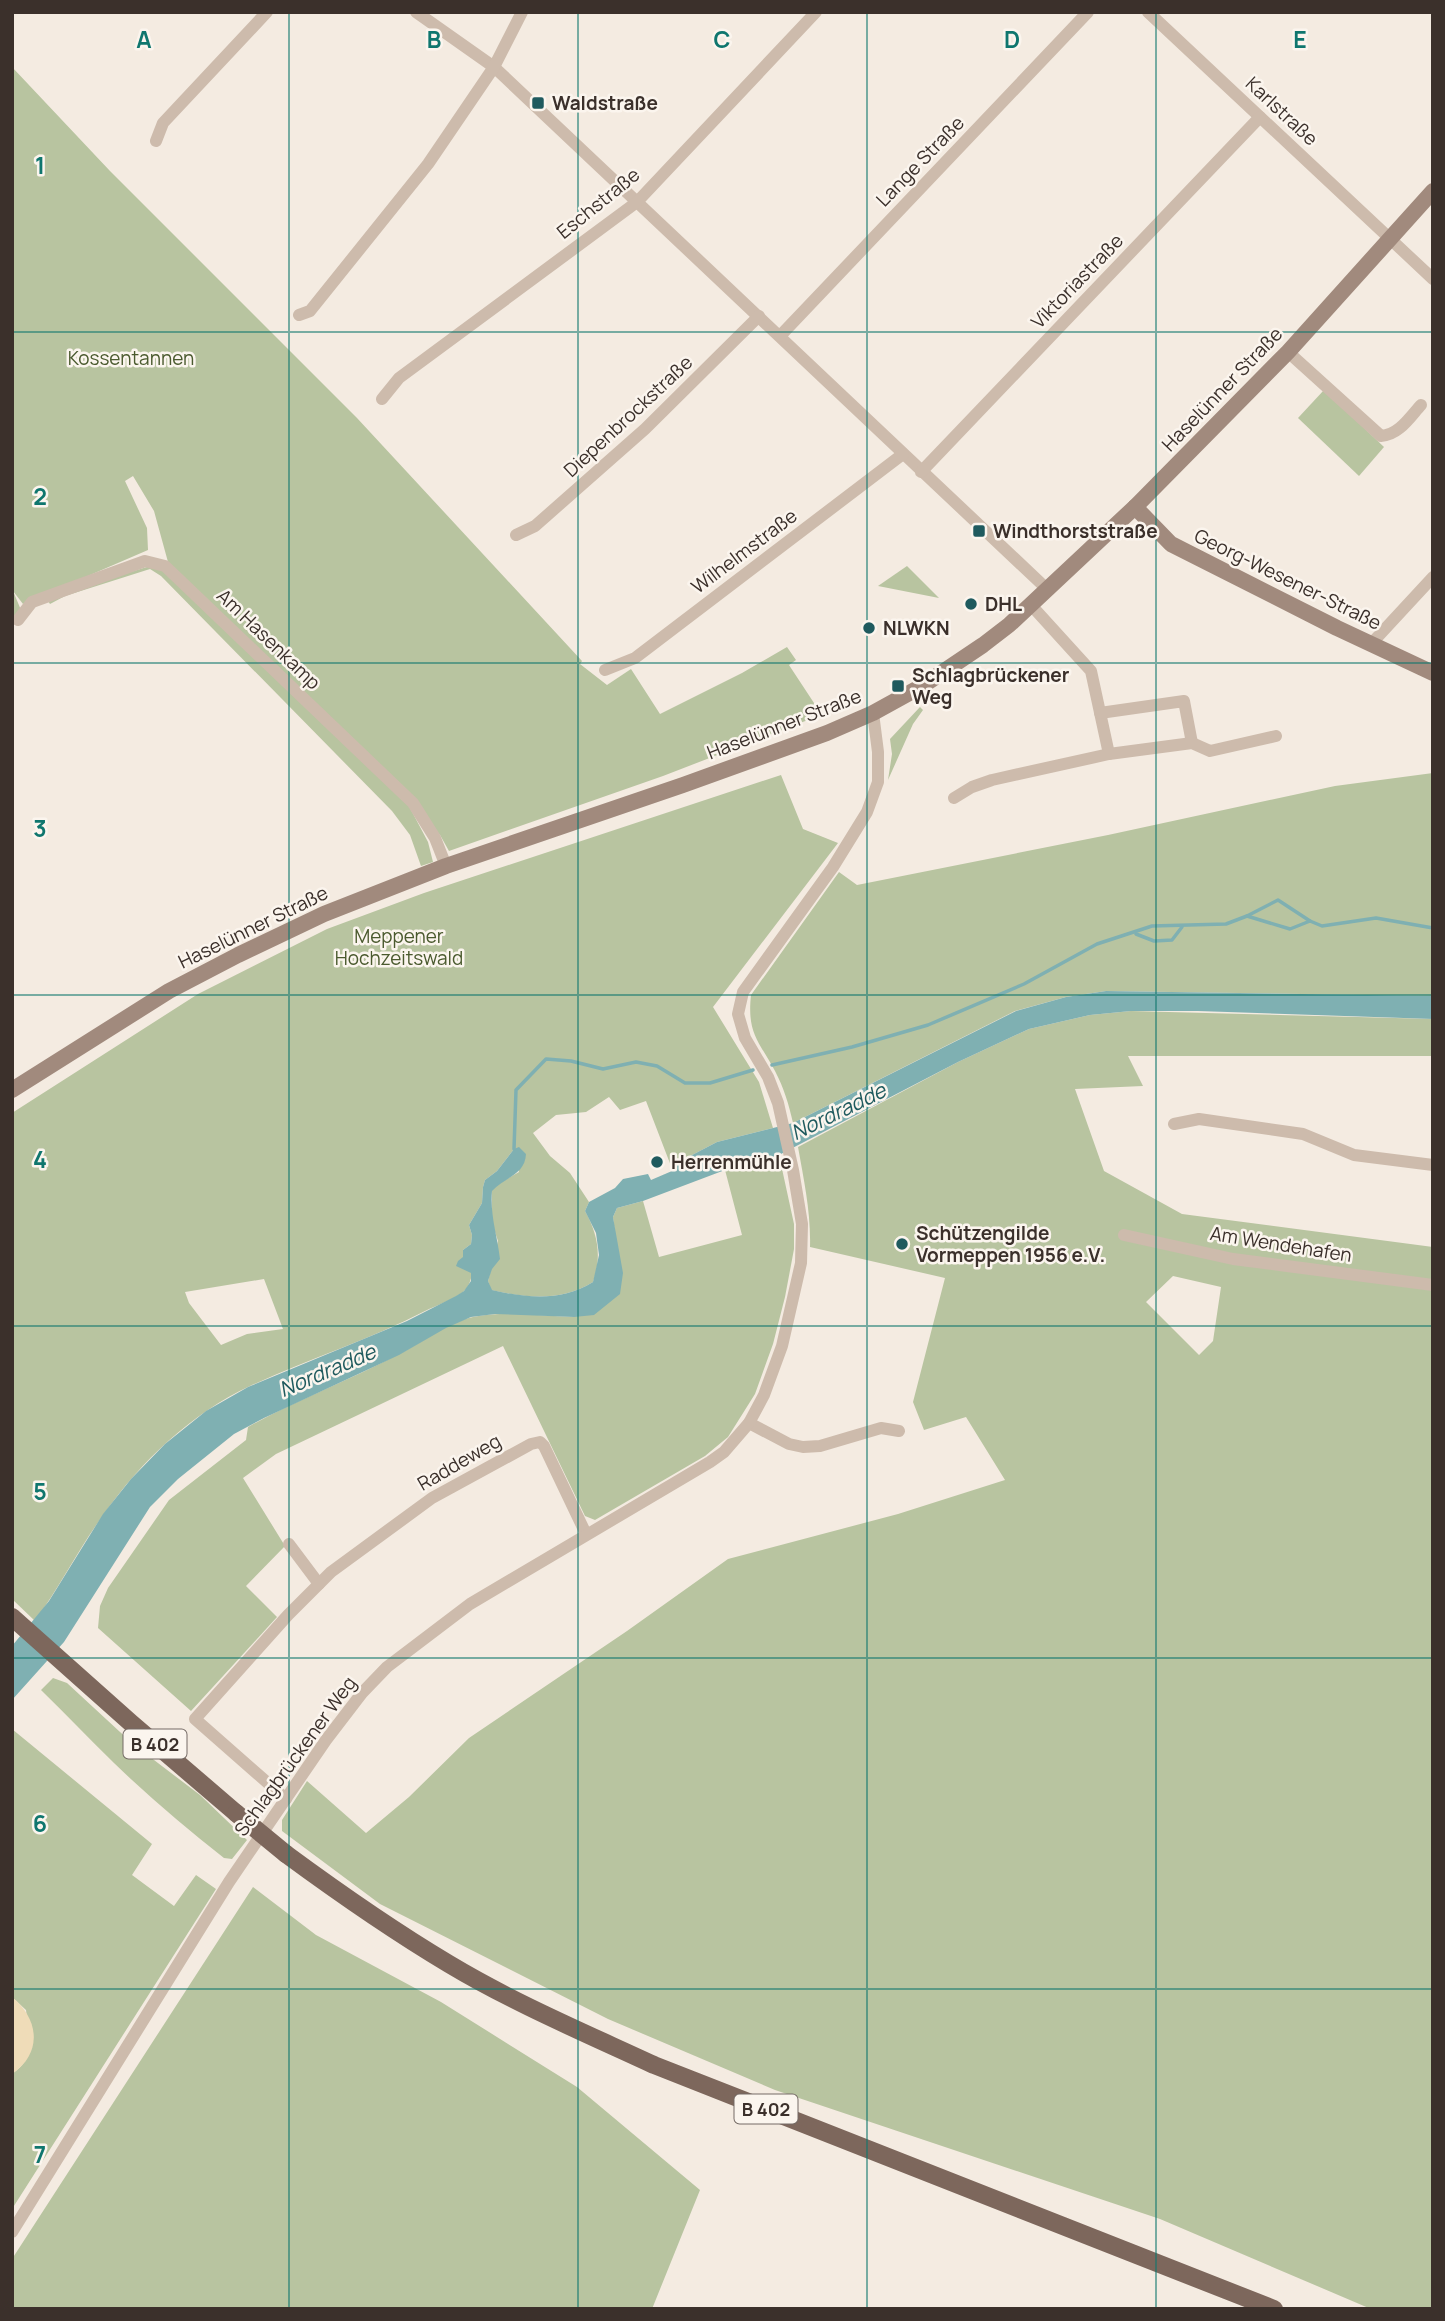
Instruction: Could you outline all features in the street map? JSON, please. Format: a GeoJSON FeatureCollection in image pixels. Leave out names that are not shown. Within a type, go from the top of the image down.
{"type":"FeatureCollection","features":[{"type":"Feature","properties":{"kind":"main road","name":"B 402"},"geometry":{"type":"LineString","coordinates":[[12,1617],[131,1723],[286,1854],[353,1904],[450,1965],[555,2020],[641,2060],[1274,2309]]}},
{"type":"Feature","properties":{"kind":"street"},"geometry":{"type":"LineString","coordinates":[[156,141],[163,123],[267,12]]}},
{"type":"Feature","properties":{"kind":"street"},"geometry":{"type":"LineString","coordinates":[[416,12],[494,66],[1048,590]]}},
{"type":"Feature","properties":{"kind":"street"},"geometry":{"type":"LineString","coordinates":[[299,316],[310,311],[428,164],[494,66],[522,12]]}},
{"type":"Feature","properties":{"kind":"street","name":"Eschstraße"},"geometry":{"type":"LineString","coordinates":[[383,399],[399,378],[636,202],[816,12]]}},
{"type":"Feature","properties":{"kind":"street","name":"Lange Straße"},"geometry":{"type":"LineString","coordinates":[[780,336],[1088,12]]}},
{"type":"Feature","properties":{"kind":"street","name":"Karlstraße"},"geometry":{"type":"LineString","coordinates":[[1148,12],[1433,279]]}},
{"type":"Feature","properties":{"kind":"street","name":"Viktoriastraße"},"geometry":{"type":"LineString","coordinates":[[921,472],[1260,117]]}},
{"type":"Feature","properties":{"kind":"street","name":"Haselünner Straße"},"geometry":{"type":"LineString","coordinates":[[12,1090],[169,991],[324,914],[446,866],[683,785],[873,713],[922,686],[983,645],[1031,606],[1135,508],[1288,352],[1433,191]]}},
{"type":"Feature","properties":{"kind":"street","name":"Diepenbrockstraße"},"geometry":{"type":"LineString","coordinates":[[516,535],[535,526],[635,438],[697,380],[759,316]]}},
{"type":"Feature","properties":{"kind":"street"},"geometry":{"type":"LineString","coordinates":[[1288,352],[1381,436],[1395,432],[1421,405]]}},
{"type":"Feature","properties":{"kind":"street","name":"Wilhelmstraße"},"geometry":{"type":"LineString","coordinates":[[605,670],[635,658],[903,454]]}},
{"type":"Feature","properties":{"kind":"street","name":"Georg-Wesener-Straße"},"geometry":{"type":"LineString","coordinates":[[1135,508],[1171,544],[1433,673]]}},
{"type":"Feature","properties":{"kind":"street","name":"Am Hasenkamp"},"geometry":{"type":"LineString","coordinates":[[18,620],[32,602],[145,561],[165,566],[413,803],[435,838],[446,866]]}},
{"type":"Feature","properties":{"kind":"street"},"geometry":{"type":"LineString","coordinates":[[1371,644],[1433,577]]}},
{"type":"Feature","properties":{"kind":"street"},"geometry":{"type":"LineString","coordinates":[[1031,606],[1091,671],[1109,754]]}},
{"type":"Feature","properties":{"kind":"street"},"geometry":{"type":"LineString","coordinates":[[1100,713],[1184,701],[1192,743]]}},
{"type":"Feature","properties":{"kind":"street","name":"Schlagbrückener Weg"},"geometry":{"type":"LineString","coordinates":[[12,2232],[229,1882],[343,1716],[387,1667],[470,1604],[710,1462],[724,1452],[749,1423],[764,1395],[782,1346],[801,1263],[802,1224],[778,1103],[768,1077],[745,1038],[738,1014],[743,992],[833,867],[867,812],[877,782],[878,752],[873,713]]}},
{"type":"Feature","properties":{"kind":"street"},"geometry":{"type":"LineString","coordinates":[[954,799],[972,787],[992,780],[1109,754],[1192,743],[1210,751],[1276,736]]}},
{"type":"Feature","properties":{"kind":"street"},"geometry":{"type":"LineString","coordinates":[[1174,1124],[1199,1119],[1303,1133],[1354,1155],[1433,1165]]}},
{"type":"Feature","properties":{"kind":"street","name":"Am Wendehafen"},"geometry":{"type":"LineString","coordinates":[[1124,1235],[1233,1259],[1433,1285]]}},
{"type":"Feature","properties":{"kind":"street"},"geometry":{"type":"LineString","coordinates":[[749,1423],[789,1444],[803,1447],[820,1446],[881,1428],[900,1430]]}},
{"type":"Feature","properties":{"kind":"street","name":"Raddeweg"},"geometry":{"type":"LineString","coordinates":[[286,1799],[195,1719],[288,1615],[331,1572],[432,1498],[520,1450],[540,1442],[586,1534]]}},
{"type":"Feature","properties":{"kind":"street"},"geometry":{"type":"LineString","coordinates":[[289,1544],[319,1584]]}},
{"type":"Feature","properties":{"kind":"green space","name":"Kossentannen"},"geometry":{"type":"Polygon","coordinates":[[[12,67],[110,171],[357,418],[582,661],[580,664],[607,685],[631,669],[660,714],[787,647],[796,660],[789,665],[814,703],[813,718],[663,776],[449,851],[440,835],[168,562],[154,511],[133,476],[125,481],[147,528],[148,550],[23,604],[13,591],[21,610],[12,624],[12,67]]]}},
{"type":"Feature","properties":{"kind":"green space"},"geometry":{"type":"Polygon","coordinates":[[[1324,390],[1384,447],[1359,476],[1298,418],[1324,390]]]}},
{"type":"Feature","properties":{"kind":"green space"},"geometry":{"type":"Polygon","coordinates":[[[150,566],[163,571],[409,806],[428,842],[433,862],[421,866],[410,835],[392,811],[161,576],[150,569],[65,596],[50,604],[46,598],[150,566]]]}},
{"type":"Feature","properties":{"kind":"green space"},"geometry":{"type":"Polygon","coordinates":[[[907,566],[939,598],[878,586],[907,566]]]}},
{"type":"Feature","properties":{"kind":"green space"},"geometry":{"type":"Polygon","coordinates":[[[920,707],[923,710],[913,724],[888,780],[892,754],[890,739],[920,707]]]}},
{"type":"Feature","properties":{"kind":"green space"},"geometry":{"type":"Polygon","coordinates":[[[1433,773],[1433,996],[1106,991],[1066,997],[1015,1011],[793,1123],[781,1084],[752,1028],[751,995],[839,872],[857,885],[1335,786],[1433,773]]]}},
{"type":"Feature","properties":{"kind":"green space","name":"Meppener Hochzeitswald"},"geometry":{"type":"Polygon","coordinates":[[[781,775],[803,829],[838,843],[713,1007],[759,1082],[773,1128],[717,1142],[671,1166],[646,1101],[620,1110],[609,1097],[586,1112],[556,1115],[533,1133],[550,1156],[570,1173],[589,1202],[585,1211],[596,1237],[598,1255],[593,1282],[569,1293],[544,1296],[491,1290],[488,1281],[498,1241],[492,1223],[492,1190],[519,1172],[514,1149],[497,1171],[485,1180],[482,1203],[469,1225],[471,1244],[463,1250],[466,1269],[472,1273],[465,1290],[450,1300],[382,1331],[250,1386],[188,1424],[151,1457],[119,1494],[35,1621],[12,1599],[12,1113],[198,994],[327,929],[424,893],[781,775]],[[264,1279],[185,1292],[189,1303],[221,1345],[247,1334],[283,1329],[264,1279]]]}},
{"type":"Feature","properties":{"kind":"green space"},"geometry":{"type":"Polygon","coordinates":[[[1131,1011],[1433,1019],[1433,1056],[1128,1056],[1143,1086],[1075,1089],[1104,1171],[1182,1214],[1433,1247],[1433,2309],[1371,2309],[1160,2219],[775,2090],[608,2019],[380,1904],[282,1831],[282,1820],[307,1781],[366,1833],[409,1797],[469,1738],[728,1559],[898,1514],[1005,1480],[966,1417],[924,1430],[913,1402],[945,1278],[810,1247],[808,1209],[798,1147],[958,1062],[1029,1029],[1090,1015],[1131,1011]],[[1173,1276],[1146,1302],[1199,1355],[1213,1341],[1221,1287],[1173,1276]]]}},
{"type":"Feature","properties":{"kind":"green space"},"geometry":{"type":"Polygon","coordinates":[[[779,1155],[794,1224],[794,1249],[785,1297],[773,1344],[755,1394],[728,1437],[705,1456],[595,1520],[585,1516],[503,1346],[276,1454],[243,1478],[285,1546],[246,1586],[277,1617],[191,1711],[98,1628],[100,1606],[108,1588],[169,1500],[246,1440],[248,1427],[463,1320],[498,1314],[574,1317],[616,1242],[613,1217],[617,1208],[643,1201],[659,1257],[742,1235],[725,1170],[779,1155]]]}},
{"type":"Feature","properties":{"kind":"green space"},"geometry":{"type":"Polygon","coordinates":[[[53,1678],[67,1683],[133,1744],[200,1795],[247,1840],[232,1859],[224,1858],[154,1800],[41,1690],[53,1678]]]}},
{"type":"Feature","properties":{"kind":"green space"},"geometry":{"type":"Polygon","coordinates":[[[12,1729],[152,1844],[132,1875],[174,1906],[196,1875],[216,1889],[12,2209],[12,2074],[25,2061],[30,2046],[26,2010],[12,1997],[12,1729]]]}},
{"type":"Feature","properties":{"kind":"green space"},"geometry":{"type":"Polygon","coordinates":[[[253,1887],[316,1935],[441,2002],[577,2087],[700,2190],[652,2309],[12,2309],[12,2259],[253,1887]]]}},
{"type":"Feature","properties":{"kind":"sand"},"geometry":{"type":"Polygon","coordinates":[[[12,1997],[28,2015],[34,2036],[29,2056],[12,2074],[12,1997]]]}},
{"type":"Feature","properties":{"kind":"water","name":"Nordradde"},"geometry":{"type":"Polygon","coordinates":[[[1106,991],[1433,996],[1433,1019],[1131,1011],[1090,1015],[1029,1029],[958,1062],[779,1155],[725,1170],[617,1208],[613,1217],[623,1273],[620,1294],[594,1315],[574,1317],[495,1314],[471,1317],[399,1355],[234,1434],[178,1479],[150,1507],[64,1642],[12,1700],[12,1646],[49,1601],[103,1514],[131,1479],[165,1444],[206,1411],[248,1387],[407,1321],[464,1291],[471,1281],[471,1273],[456,1266],[463,1257],[463,1250],[471,1244],[469,1225],[482,1203],[485,1180],[497,1171],[514,1149],[519,1147],[526,1154],[522,1167],[492,1191],[500,1259],[492,1269],[488,1281],[492,1290],[518,1295],[569,1293],[593,1282],[599,1255],[596,1233],[585,1211],[589,1202],[615,1188],[623,1179],[648,1174],[651,1180],[672,1171],[671,1166],[717,1142],[793,1123],[1016,1011],[1066,997],[1106,991]]]}},
{"type":"Feature","properties":{"kind":"waterway"},"geometry":{"type":"LineString","coordinates":[[1247,916],[1278,900],[1310,921]]}},
{"type":"Feature","properties":{"kind":"waterway"},"geometry":{"type":"LineString","coordinates":[[772,1065],[852,1047],[928,1025],[1024,984],[1097,944],[1152,926],[1226,924],[1247,916],[1290,929],[1310,921],[1322,926],[1376,918],[1433,928]]}},
{"type":"Feature","properties":{"kind":"waterway"},"geometry":{"type":"LineString","coordinates":[[1136,934],[1154,941],[1172,940],[1182,927]]}},
{"type":"Feature","properties":{"kind":"waterway"},"geometry":{"type":"LineString","coordinates":[[514,1149],[516,1090],[546,1059],[571,1061],[603,1069],[636,1062],[657,1066],[685,1083],[710,1083],[753,1070]]}},
{"type":"Feature","properties":{"kind":"place","name":"Waldstraße"},"geometry":{"type":"Point","coordinates":[538,103]}},
{"type":"Feature","properties":{"kind":"place","name":"Windthorststraße"},"geometry":{"type":"Point","coordinates":[979,531]}},
{"type":"Feature","properties":{"kind":"place","name":"DHL"},"geometry":{"type":"Point","coordinates":[971,604]}},
{"type":"Feature","properties":{"kind":"place","name":"NLWKN"},"geometry":{"type":"Point","coordinates":[869,628]}},
{"type":"Feature","properties":{"kind":"place","name":"Schlagbrückener Weg"},"geometry":{"type":"Point","coordinates":[898,686]}},
{"type":"Feature","properties":{"kind":"place","name":"Herrenmühle"},"geometry":{"type":"Point","coordinates":[657,1162]}},
{"type":"Feature","properties":{"kind":"place","name":"Schützengilde Vormeppen 1956 e.V."},"geometry":{"type":"Point","coordinates":[902,1244]}}]}
